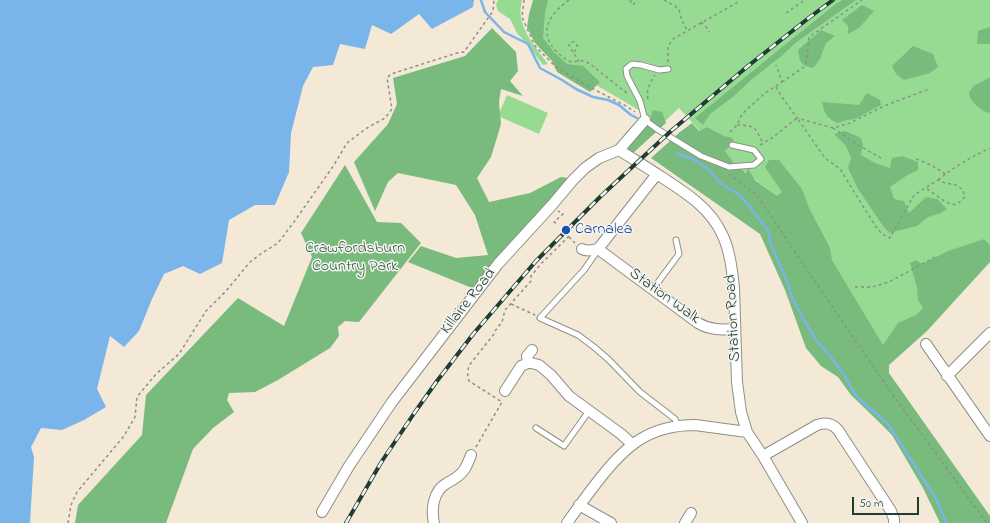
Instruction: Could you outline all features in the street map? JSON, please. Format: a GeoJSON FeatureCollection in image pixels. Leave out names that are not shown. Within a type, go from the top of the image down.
{"type":"FeatureCollection","features":[{"type":"Feature","properties":{"kind":"street","name":"Killaire Road"},"geometry":{"type":"LineString","coordinates":[[322,512],[349,466],[392,402],[498,264],[585,168],[599,158],[618,150],[645,120]]}},
{"type":"Feature","properties":{"kind":"street","name":"Station Road"},"geometry":{"type":"LineString","coordinates":[[618,150],[679,188],[698,202],[712,217],[723,234],[733,274],[736,382],[741,412],[747,432],[763,456],[802,523]]}},
{"type":"Feature","properties":{"kind":"street"},"geometry":{"type":"LineString","coordinates":[[582,249],[585,251],[591,251],[598,249],[657,174]]}},
{"type":"Feature","properties":{"kind":"street","name":"Station Walk"},"geometry":{"type":"LineString","coordinates":[[598,249],[702,326],[714,330],[735,329]]}},
{"type":"Feature","properties":{"kind":"street"},"geometry":{"type":"LineString","coordinates":[[947,376],[990,333]]}},
{"type":"Feature","properties":{"kind":"street"},"geometry":{"type":"LineString","coordinates":[[926,344],[990,436]]}},
{"type":"Feature","properties":{"kind":"street"},"geometry":{"type":"LineString","coordinates":[[528,363],[528,356],[532,350]]}},
{"type":"Feature","properties":{"kind":"street"},"geometry":{"type":"LineString","coordinates":[[505,391],[521,366],[528,363],[535,364],[551,375],[570,396],[632,444]]}},
{"type":"Feature","properties":{"kind":"street"},"geometry":{"type":"LineString","coordinates":[[763,456],[818,424],[825,423],[832,425],[838,430],[891,511],[894,523]]}},
{"type":"Feature","properties":{"kind":"street"},"geometry":{"type":"LineString","coordinates":[[567,523],[579,505],[621,454],[632,444],[650,434],[678,426],[695,425],[747,432]]}},
{"type":"Feature","properties":{"kind":"street"},"geometry":{"type":"LineString","coordinates":[[434,523],[432,509],[439,490],[456,478],[465,469],[471,455]]}},
{"type":"Feature","properties":{"kind":"street"},"geometry":{"type":"LineString","coordinates":[[579,505],[611,523]]}},
{"type":"Feature","properties":{"kind":"street"},"geometry":{"type":"LineString","coordinates":[[685,523],[691,513]]}},
{"type":"Feature","properties":{"kind":"lane"},"geometry":{"type":"LineString","coordinates":[[668,69],[659,70],[632,64],[626,69],[627,76],[640,101],[645,120],[671,139],[701,156],[729,168],[754,165],[761,159],[754,150],[732,145]]}},
{"type":"Feature","properties":{"kind":"lane"},"geometry":{"type":"LineString","coordinates":[[652,290],[679,254],[676,240]]}},
{"type":"Feature","properties":{"kind":"lane"},"geometry":{"type":"LineString","coordinates":[[598,249],[584,270],[540,318],[578,335],[594,346],[640,392],[675,419],[678,426]]}},
{"type":"Feature","properties":{"kind":"lane"},"geometry":{"type":"LineString","coordinates":[[536,428],[564,446],[589,411]]}},
{"type":"Feature","properties":{"kind":"path"},"geometry":{"type":"LineString","coordinates":[[68,523],[71,504],[77,492],[124,436],[135,417],[137,397],[156,374],[179,354],[206,311],[226,291],[250,262],[278,243],[334,165],[347,143],[367,128],[385,118],[392,109],[387,78],[391,74],[464,52],[488,19],[492,11],[494,0]]}},
{"type":"Feature","properties":{"kind":"path"},"geometry":{"type":"LineString","coordinates":[[524,0],[522,17],[535,46],[555,66],[582,83],[626,106],[645,120]]}},
{"type":"Feature","properties":{"kind":"path"},"geometry":{"type":"LineString","coordinates":[[569,0],[560,6],[554,13],[546,30],[547,39],[553,48],[562,58],[571,62],[583,61],[590,64],[627,93],[640,101]]}},
{"type":"Feature","properties":{"kind":"path"},"geometry":{"type":"LineString","coordinates":[[630,0],[633,5],[637,0]]}},
{"type":"Feature","properties":{"kind":"path"},"geometry":{"type":"LineString","coordinates":[[664,0],[679,10],[682,21],[687,30]]}},
{"type":"Feature","properties":{"kind":"path"},"geometry":{"type":"LineString","coordinates":[[786,13],[805,0]]}},
{"type":"Feature","properties":{"kind":"path"},"geometry":{"type":"LineString","coordinates":[[730,132],[737,124],[742,114],[765,93],[804,67],[807,60],[809,37],[862,0]]}},
{"type":"Feature","properties":{"kind":"path"},"geometry":{"type":"LineString","coordinates":[[668,69],[668,46],[673,39],[738,2]]}},
{"type":"Feature","properties":{"kind":"path"},"geometry":{"type":"LineString","coordinates":[[702,22],[709,32]]}},
{"type":"Feature","properties":{"kind":"path"},"geometry":{"type":"LineString","coordinates":[[574,52],[576,44],[571,42],[569,45],[570,48],[579,61]]}},
{"type":"Feature","properties":{"kind":"path"},"geometry":{"type":"LineString","coordinates":[[776,65],[782,82]]}},
{"type":"Feature","properties":{"kind":"path"},"geometry":{"type":"LineString","coordinates":[[648,101],[648,87],[659,70]]}},
{"type":"Feature","properties":{"kind":"path"},"geometry":{"type":"LineString","coordinates":[[776,87],[825,158],[840,169],[876,227],[882,234],[890,238],[914,195],[958,165],[990,148]]}},
{"type":"Feature","properties":{"kind":"path"},"geometry":{"type":"LineString","coordinates":[[833,128],[850,124],[884,106],[929,89]]}},
{"type":"Feature","properties":{"kind":"path"},"geometry":{"type":"LineString","coordinates":[[797,118],[833,128],[856,144],[881,158]]}},
{"type":"Feature","properties":{"kind":"path"},"geometry":{"type":"LineString","coordinates":[[754,150],[797,118]]}},
{"type":"Feature","properties":{"kind":"path"},"geometry":{"type":"LineString","coordinates":[[737,124],[751,125],[763,143]]}},
{"type":"Feature","properties":{"kind":"path"},"geometry":{"type":"LineString","coordinates":[[916,159],[938,168],[945,174]]}},
{"type":"Feature","properties":{"kind":"path"},"geometry":{"type":"LineString","coordinates":[[722,165],[725,172],[757,195],[893,395],[987,523]]}},
{"type":"Feature","properties":{"kind":"path"},"geometry":{"type":"LineString","coordinates":[[926,188],[953,205],[959,203],[965,197],[963,190],[956,185],[938,180]]}},
{"type":"Feature","properties":{"kind":"path"},"geometry":{"type":"LineString","coordinates":[[556,223],[554,222],[562,214]]}},
{"type":"Feature","properties":{"kind":"path"},"geometry":{"type":"LineString","coordinates":[[471,455],[502,402],[469,381],[467,372],[469,367],[502,322],[505,310],[510,303],[531,281],[531,276],[541,264],[569,236]]}},
{"type":"Feature","properties":{"kind":"path"},"geometry":{"type":"LineString","coordinates":[[855,287],[872,287],[889,282],[935,257]]}},
{"type":"Feature","properties":{"kind":"path"},"geometry":{"type":"LineString","coordinates":[[510,303],[540,318]]}},
{"type":"Feature","properties":{"kind":"green space"},"geometry":{"type":"Polygon","coordinates":[[[498,0],[522,0],[521,18],[523,26],[532,42],[548,64],[543,65],[517,33],[510,19],[498,11],[496,5],[498,0]]]}},
{"type":"Feature","properties":{"kind":"green space"},"geometry":{"type":"Polygon","coordinates":[[[533,0],[548,0],[545,13],[543,38],[554,52],[567,64],[583,66],[600,82],[590,92],[557,72],[552,61],[535,43],[527,27],[533,0]]]}},
{"type":"Feature","properties":{"kind":"green space"},"geometry":{"type":"Polygon","coordinates":[[[538,0],[990,0],[990,256],[889,356],[808,220],[717,150],[679,108],[662,124],[566,67],[542,47],[538,0]]]}},
{"type":"Feature","properties":{"kind":"green space"},"geometry":{"type":"Polygon","coordinates":[[[842,0],[856,0],[798,41],[734,96],[710,114],[703,125],[695,118],[792,39],[842,0]]]}},
{"type":"Feature","properties":{"kind":"green space"},"geometry":{"type":"Polygon","coordinates":[[[862,5],[874,11],[859,28],[848,34],[848,26],[842,20],[862,5]]]}},
{"type":"Feature","properties":{"kind":"green space"},"geometry":{"type":"Polygon","coordinates":[[[990,27],[990,44],[977,44],[978,31],[990,27]]]}},
{"type":"Feature","properties":{"kind":"green space"},"geometry":{"type":"Polygon","coordinates":[[[492,28],[516,52],[518,71],[510,81],[523,96],[501,89],[499,102],[501,124],[491,157],[477,178],[489,202],[530,193],[561,177],[568,178],[484,279],[472,288],[408,262],[421,246],[456,258],[488,255],[475,215],[456,185],[398,173],[388,182],[375,211],[354,162],[388,124],[397,104],[393,78],[465,56],[492,28]]]}},
{"type":"Feature","properties":{"kind":"green space"},"geometry":{"type":"Polygon","coordinates":[[[821,30],[835,36],[826,43],[820,59],[813,68],[805,66],[800,60],[798,50],[821,30]]]}},
{"type":"Feature","properties":{"kind":"green space"},"geometry":{"type":"Polygon","coordinates":[[[913,46],[933,54],[938,67],[930,73],[904,80],[896,74],[892,66],[913,46]]]}},
{"type":"Feature","properties":{"kind":"green space"},"geometry":{"type":"Polygon","coordinates":[[[990,77],[990,113],[983,111],[977,106],[969,93],[976,85],[990,77]]]}},
{"type":"Feature","properties":{"kind":"green space"},"geometry":{"type":"Polygon","coordinates":[[[867,93],[880,100],[881,105],[855,119],[838,123],[831,120],[825,112],[822,102],[859,105],[867,93]]]}},
{"type":"Feature","properties":{"kind":"green space"},"geometry":{"type":"Polygon","coordinates":[[[507,95],[548,113],[539,134],[498,116],[507,95]]]}},
{"type":"Feature","properties":{"kind":"green space"},"geometry":{"type":"Polygon","coordinates":[[[653,110],[662,112],[666,123],[632,154],[625,149],[650,120],[653,110]]]}},
{"type":"Feature","properties":{"kind":"green space"},"geometry":{"type":"Polygon","coordinates":[[[692,123],[699,131],[707,127],[724,136],[732,138],[734,141],[725,151],[733,162],[746,173],[748,169],[755,180],[777,196],[782,192],[765,167],[769,160],[779,160],[802,189],[809,208],[830,248],[832,260],[883,345],[898,323],[916,315],[923,308],[918,300],[917,288],[910,263],[916,260],[922,264],[948,251],[984,239],[990,245],[990,262],[927,331],[889,365],[889,373],[990,516],[990,523],[940,523],[923,488],[892,435],[851,395],[838,377],[821,366],[806,348],[785,290],[760,234],[651,158],[692,123]]]}},
{"type":"Feature","properties":{"kind":"green space"},"geometry":{"type":"Polygon","coordinates":[[[845,131],[861,138],[863,145],[861,155],[875,163],[890,168],[892,158],[902,156],[918,162],[918,170],[890,187],[894,199],[904,201],[909,213],[926,197],[937,199],[947,209],[941,213],[928,217],[917,226],[889,233],[858,189],[848,168],[851,158],[846,146],[834,134],[845,131]]]}},
{"type":"Feature","properties":{"kind":"green space","name":"Crawfordsburn Country Park"},"geometry":{"type":"Polygon","coordinates":[[[345,165],[377,222],[401,223],[421,243],[359,322],[345,321],[338,327],[339,336],[330,348],[278,380],[255,392],[229,393],[227,400],[234,412],[213,428],[193,449],[166,523],[75,523],[78,505],[142,435],[146,395],[238,298],[284,326],[312,257],[301,233],[345,165]]]}},
{"type":"Feature","properties":{"kind":"water"},"geometry":{"type":"Polygon","coordinates":[[[0,0],[474,0],[473,7],[432,29],[419,14],[391,34],[372,25],[365,49],[340,44],[333,65],[313,67],[303,86],[291,133],[289,172],[275,205],[255,205],[229,220],[222,263],[200,274],[183,266],[164,274],[139,331],[124,347],[110,336],[97,389],[106,407],[84,420],[62,430],[41,428],[31,447],[34,457],[30,523],[0,523],[0,0]]]}},
{"type":"Feature","properties":{"kind":"waterway"},"geometry":{"type":"LineString","coordinates":[[481,0],[485,12],[504,32],[528,44],[540,68],[593,97],[608,100],[619,105],[637,118]]}},
{"type":"Feature","properties":{"kind":"waterway"},"geometry":{"type":"LineString","coordinates":[[676,153],[693,159],[708,169],[720,183],[738,194],[769,232],[770,242],[787,281],[792,298],[816,340],[844,375],[856,396],[888,424],[938,502],[946,523]]}},
{"type":"Feature","properties":{"kind":"railway"},"geometry":{"type":"LineString","coordinates":[[346,523],[382,461],[437,381],[474,333],[536,261],[601,196],[671,131],[748,66],[833,0]]}},
{"type":"Feature","properties":{"kind":"place","name":"Carnalea"},"geometry":{"type":"Point","coordinates":[566,230]}}]}
